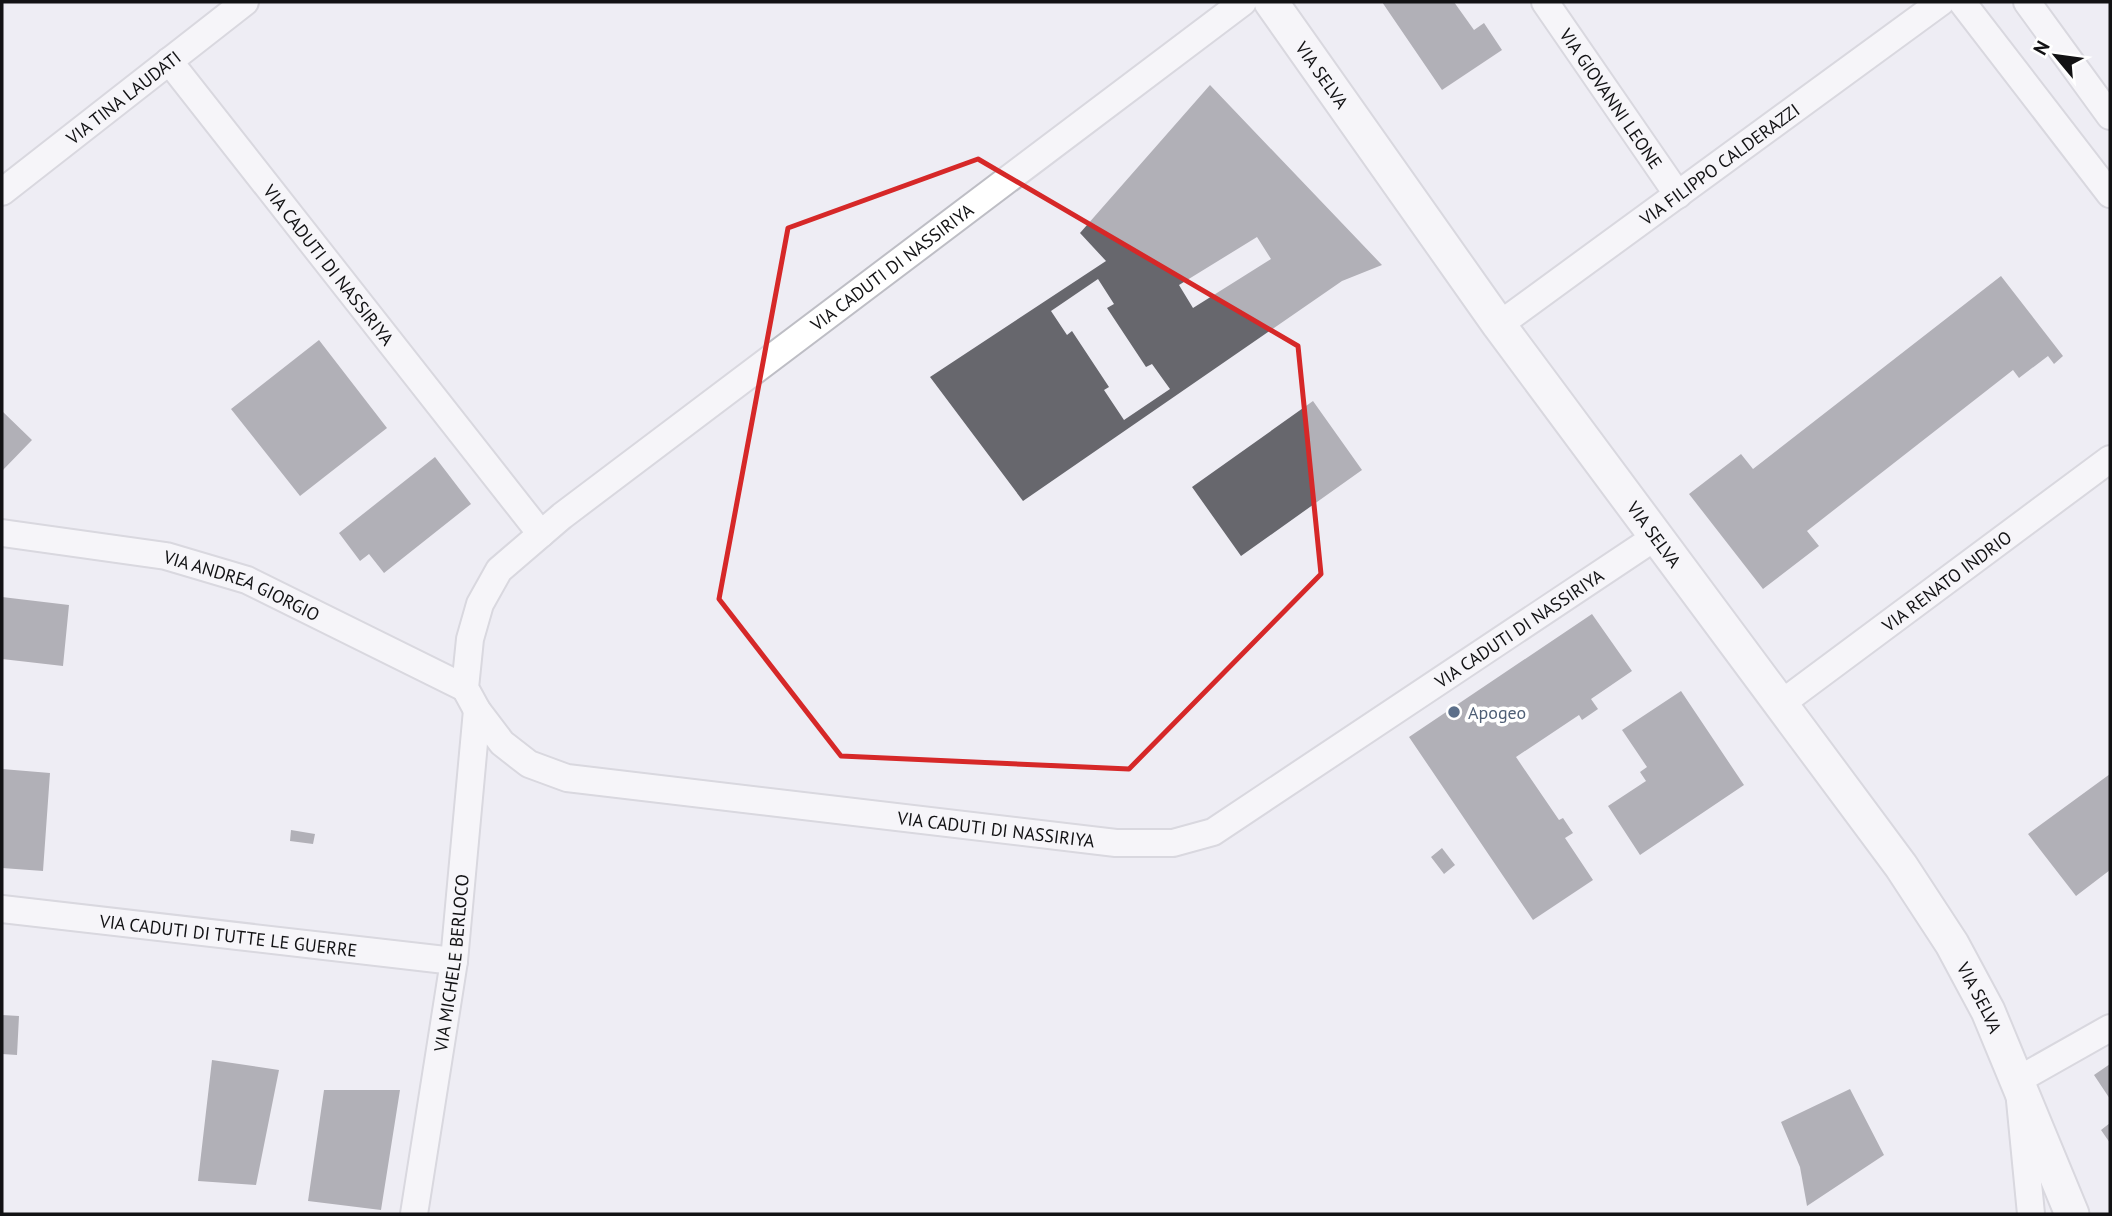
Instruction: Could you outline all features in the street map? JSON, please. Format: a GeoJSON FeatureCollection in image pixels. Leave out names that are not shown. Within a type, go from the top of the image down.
{"type":"FeatureCollection","features":[{"type":"Feature","properties":{"kind":"street","name":"VIA TINA LAUDATI"},"geometry":{"type":"LineString","coordinates":[[2,192],[244,2]]}},
{"type":"Feature","properties":{"kind":"street","name":"VIA CADUTI DI NASSIRIYA"},"geometry":{"type":"LineString","coordinates":[[1243,2],[573,508],[499,570],[480,604],[470,639],[471,699],[502,743],[529,764],[567,778],[1116,843],[1173,843],[1213,832],[1657,536]]}},
{"type":"Feature","properties":{"kind":"street","name":"VIA SELVA"},"geometry":{"type":"LineString","coordinates":[[1271,2],[1499,325],[1901,866],[1952,944],[1988,1011],[2072,1214]]}},
{"type":"Feature","properties":{"kind":"street","name":"VIA GIOVANNI LEONE"},"geometry":{"type":"LineString","coordinates":[[1545,2],[1678,195]]}},
{"type":"Feature","properties":{"kind":"street","name":"VIA FILIPPO CALDERAZZI"},"geometry":{"type":"LineString","coordinates":[[1499,325],[1941,2]]}},
{"type":"Feature","properties":{"kind":"street"},"geometry":{"type":"LineString","coordinates":[[1962,2],[2110,194]]}},
{"type":"Feature","properties":{"kind":"street"},"geometry":{"type":"LineString","coordinates":[[2027,2],[2110,116]]}},
{"type":"Feature","properties":{"kind":"street","name":"VIA CADUTI DI NASSIRIYA"},"geometry":{"type":"LineString","coordinates":[[169,61],[541,534]]}},
{"type":"Feature","properties":{"kind":"street","name":"VIA RENATO INDRIO"},"geometry":{"type":"LineString","coordinates":[[1782,703],[2110,459]]}},
{"type":"Feature","properties":{"kind":"street","name":"VIA ANDREA GIORGIO"},"geometry":{"type":"LineString","coordinates":[[2,533],[166,556],[247,580],[471,699]]}},
{"type":"Feature","properties":{"kind":"street","name":"VIA MICHELE BERLOCO"},"geometry":{"type":"LineString","coordinates":[[414,1214],[454,961],[471,699]]}},
{"type":"Feature","properties":{"kind":"street","name":"VIA CADUTI DI TUTTE LE GUERRE"},"geometry":{"type":"LineString","coordinates":[[2,909],[454,961]]}},
{"type":"Feature","properties":{"kind":"street"},"geometry":{"type":"LineString","coordinates":[[2031,1214],[2018,1080],[2110,1028]]}},
{"type":"Feature","properties":{"kind":"highlighted area"},"geometry":{"type":"Polygon","coordinates":[[[978,159],[1298,346],[1321,574],[1129,769],[841,756],[719,599],[788,228],[978,159]]]}},
{"type":"Feature","properties":{"kind":"building"},"geometry":{"type":"Polygon","coordinates":[[[1382,2],[1454,2],[1474,30],[1484,23],[1502,50],[1442,90],[1382,2]]]}},
{"type":"Feature","properties":{"kind":"building"},"geometry":{"type":"Polygon","coordinates":[[[1210,85],[1382,265],[1342,281],[1023,501],[930,377],[1106,261],[1080,233],[1210,85]],[[1257,237],[1179,285],[1193,308],[1271,259],[1257,237]],[[1098,279],[1051,311],[1067,335],[1072,331],[1109,387],[1104,390],[1124,420],[1170,389],[1152,364],[1146,367],[1107,308],[1114,304],[1098,279]]]}},
{"type":"Feature","properties":{"kind":"building"},"geometry":{"type":"Polygon","coordinates":[[[2001,276],[2063,356],[2054,364],[2048,356],[2019,378],[2013,370],[1807,531],[1819,546],[1763,589],[1689,494],[1741,454],[1753,469],[2001,276]]]}},
{"type":"Feature","properties":{"kind":"building"},"geometry":{"type":"Polygon","coordinates":[[[319,340],[387,428],[300,496],[231,409],[319,340]]]}},
{"type":"Feature","properties":{"kind":"building"},"geometry":{"type":"Polygon","coordinates":[[[1313,401],[1362,470],[1241,556],[1192,487],[1313,401]]]}},
{"type":"Feature","properties":{"kind":"building"},"geometry":{"type":"Polygon","coordinates":[[[2,411],[32,440],[2,471],[2,411]]]}},
{"type":"Feature","properties":{"kind":"building"},"geometry":{"type":"Polygon","coordinates":[[[435,457],[471,504],[384,573],[369,554],[360,561],[339,533],[435,457]]]}},
{"type":"Feature","properties":{"kind":"building"},"geometry":{"type":"Polygon","coordinates":[[[2,597],[69,605],[63,666],[2,659],[2,597]]]}},
{"type":"Feature","properties":{"kind":"building"},"geometry":{"type":"Polygon","coordinates":[[[1592,614],[1632,671],[1591,699],[1598,709],[1582,720],[1579,715],[1516,757],[1559,820],[1563,818],[1573,833],[1565,838],[1593,880],[1533,920],[1409,737],[1592,614]]]}},
{"type":"Feature","properties":{"kind":"building"},"geometry":{"type":"Polygon","coordinates":[[[1681,691],[1744,785],[1640,855],[1608,806],[1646,781],[1640,772],[1647,767],[1622,730],[1681,691]]]}},
{"type":"Feature","properties":{"kind":"building"},"geometry":{"type":"Polygon","coordinates":[[[2,769],[50,773],[43,871],[2,868],[2,769]]]}},
{"type":"Feature","properties":{"kind":"building"},"geometry":{"type":"Polygon","coordinates":[[[2110,774],[2110,870],[2076,896],[2028,834],[2110,774]]]}},
{"type":"Feature","properties":{"kind":"building"},"geometry":{"type":"Polygon","coordinates":[[[291,830],[315,834],[313,844],[290,841],[291,830]]]}},
{"type":"Feature","properties":{"kind":"building"},"geometry":{"type":"Polygon","coordinates":[[[1442,848],[1455,865],[1444,874],[1431,857],[1442,848]]]}},
{"type":"Feature","properties":{"kind":"building"},"geometry":{"type":"Polygon","coordinates":[[[2,1015],[19,1016],[17,1055],[2,1054],[2,1015]]]}},
{"type":"Feature","properties":{"kind":"building"},"geometry":{"type":"Polygon","coordinates":[[[212,1060],[279,1070],[256,1185],[198,1181],[212,1060]]]}},
{"type":"Feature","properties":{"kind":"building"},"geometry":{"type":"Polygon","coordinates":[[[2110,1064],[2110,1099],[2094,1075],[2110,1064]]]}},
{"type":"Feature","properties":{"kind":"building"},"geometry":{"type":"Polygon","coordinates":[[[1850,1089],[1884,1155],[1807,1206],[1800,1167],[1781,1122],[1850,1089]]]}},
{"type":"Feature","properties":{"kind":"building"},"geometry":{"type":"Polygon","coordinates":[[[324,1090],[400,1090],[381,1210],[308,1201],[324,1090]]]}},
{"type":"Feature","properties":{"kind":"building"},"geometry":{"type":"Polygon","coordinates":[[[2110,1123],[2110,1143],[2101,1130],[2110,1123]]]}},
{"type":"Feature","properties":{"kind":"place","name":"Apogeo"},"geometry":{"type":"Point","coordinates":[1454,712]}}]}
